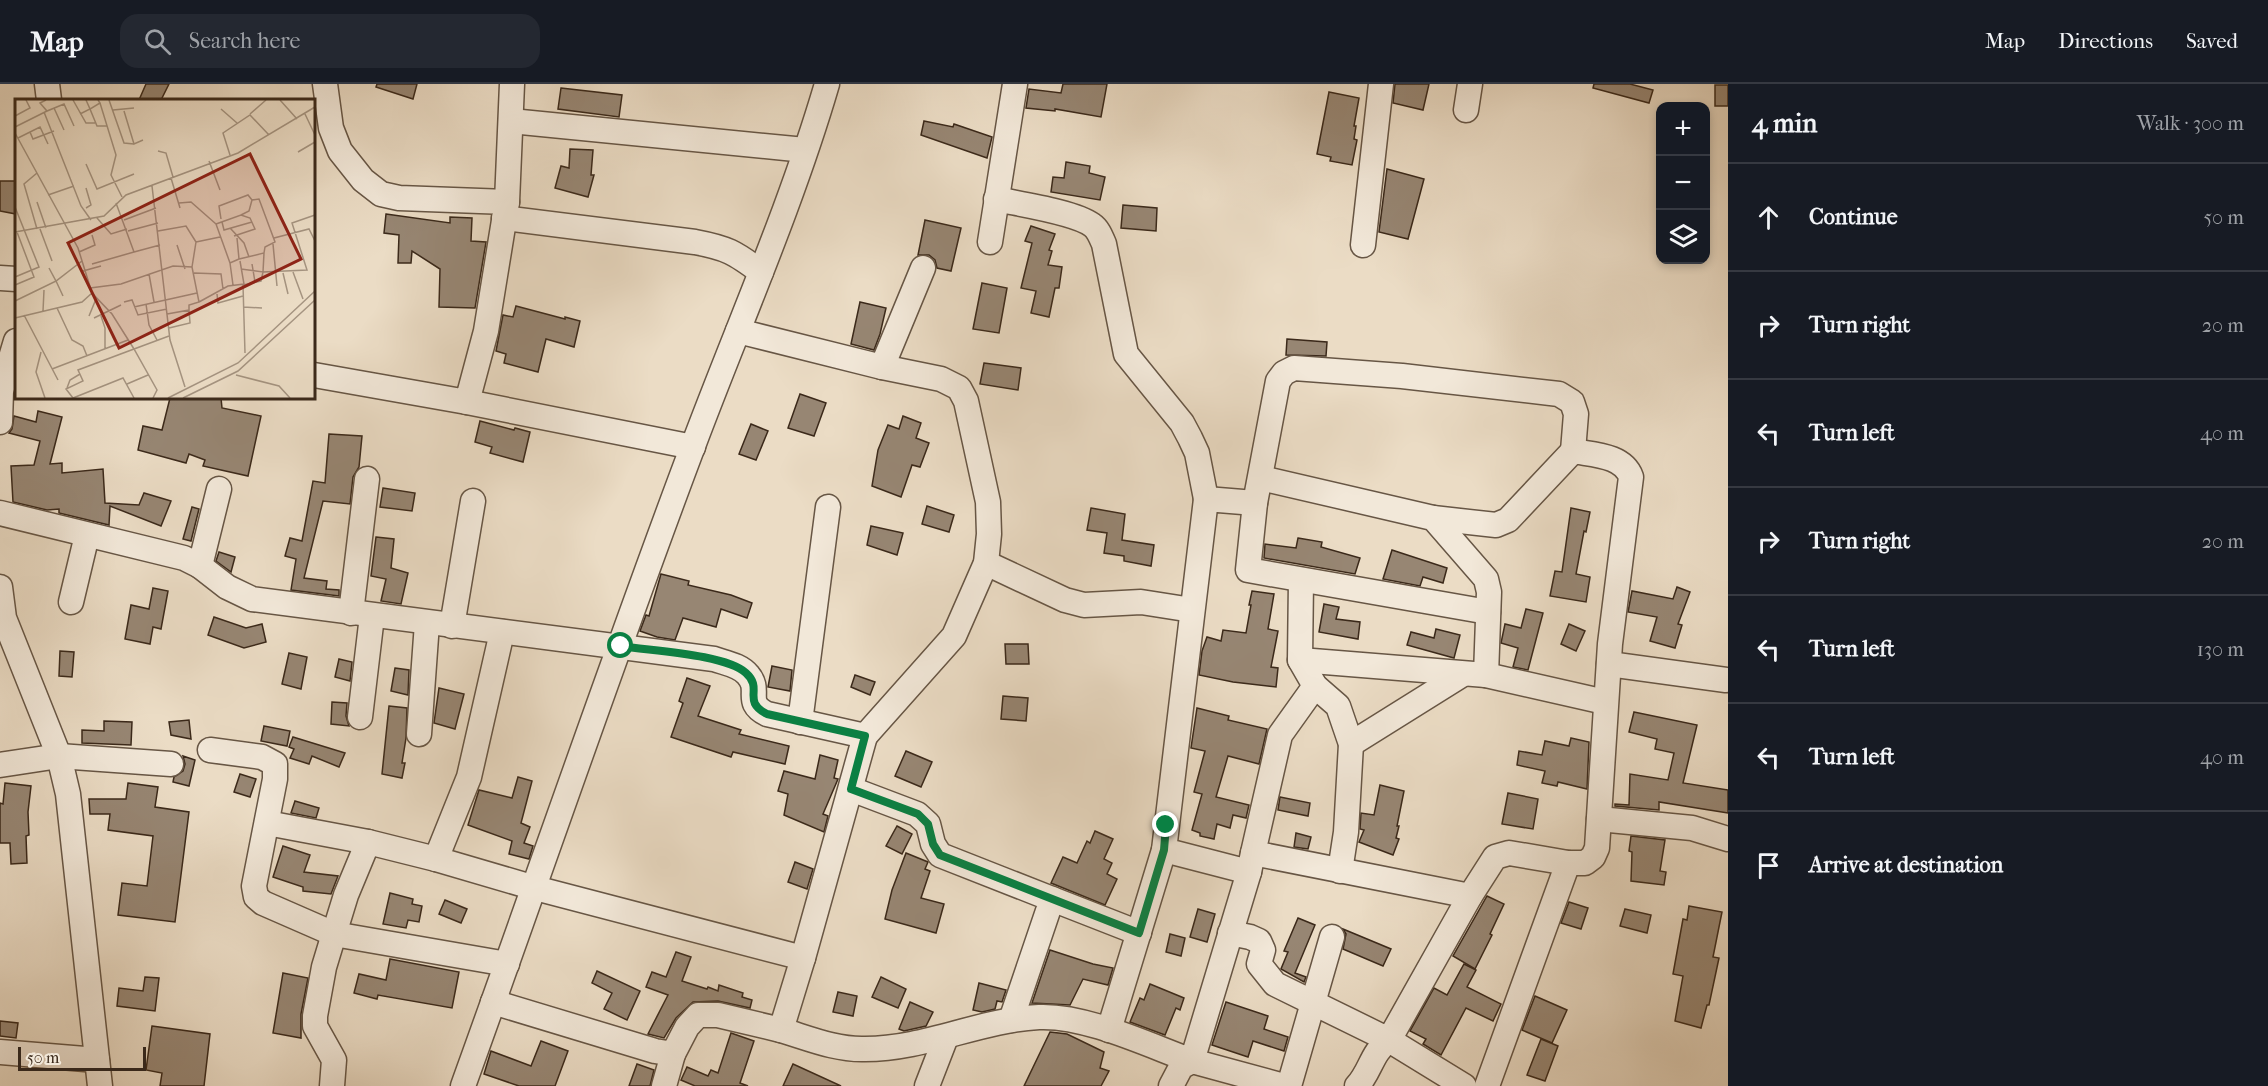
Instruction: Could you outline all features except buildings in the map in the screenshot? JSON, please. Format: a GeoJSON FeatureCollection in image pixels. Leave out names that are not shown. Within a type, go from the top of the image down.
{"type":"FeatureCollection","features":[{"type":"Feature","properties":{"kind":"street"},"geometry":{"type":"LineString","coordinates":[[325,84],[331,128],[340,151],[363,180],[381,194],[506,210],[719,246],[734,252],[761,272]]}},
{"type":"Feature","properties":{"kind":"street"},"geometry":{"type":"LineString","coordinates":[[467,402],[486,330],[506,210],[512,84]]}},
{"type":"Feature","properties":{"kind":"street"},"geometry":{"type":"LineString","coordinates":[[463,1086],[693,447],[761,272],[827,84]]}},
{"type":"Feature","properties":{"kind":"street"},"geometry":{"type":"LineString","coordinates":[[990,242],[1015,84]]}},
{"type":"Feature","properties":{"kind":"street"},"geometry":{"type":"LineString","coordinates":[[1363,245],[1381,84]]}},
{"type":"Feature","properties":{"kind":"street"},"geometry":{"type":"LineString","coordinates":[[1466,110],[1470,84]]}},
{"type":"Feature","properties":{"kind":"street"},"geometry":{"type":"LineString","coordinates":[[511,121],[805,150]]}},
{"type":"Feature","properties":{"kind":"street"},"geometry":{"type":"LineString","coordinates":[[996,199],[1079,218],[1093,225],[1099,232],[1104,244],[1126,354],[1182,423],[1197,453],[1206,499],[1164,850],[1109,1030]]}},
{"type":"Feature","properties":{"kind":"street"},"geometry":{"type":"LineString","coordinates":[[882,367],[923,268]]}},
{"type":"Feature","properties":{"kind":"street"},"geometry":{"type":"LineString","coordinates":[[0,278],[15,279]]}},
{"type":"Feature","properties":{"kind":"street"},"geometry":{"type":"LineString","coordinates":[[738,331],[882,367],[941,379],[959,388],[966,400],[988,502],[989,534],[986,563],[954,636],[865,736],[781,1030]]}},
{"type":"Feature","properties":{"kind":"street"},"geometry":{"type":"LineString","coordinates":[[0,422],[1,391],[15,351]]}},
{"type":"Feature","properties":{"kind":"street"},"geometry":{"type":"LineString","coordinates":[[1260,478],[1433,518],[1496,525],[1508,520],[1573,451],[1576,414],[1572,402],[1559,394],[1402,376],[1294,368],[1284,373],[1278,381],[1255,503],[1248,570],[1488,612]]}},
{"type":"Feature","properties":{"kind":"street"},"geometry":{"type":"LineString","coordinates":[[315,375],[467,402],[693,447]]}},
{"type":"Feature","properties":{"kind":"street"},"geometry":{"type":"LineString","coordinates":[[1357,1086],[1362,1081],[1378,1048],[1389,1040],[1470,896],[1495,857],[1509,852],[1568,863],[1585,863],[1593,857],[1598,848],[1605,702],[1631,477],[1628,469],[1616,460],[1573,451]]}},
{"type":"Feature","properties":{"kind":"street"},"geometry":{"type":"LineString","coordinates":[[360,717],[361,615],[367,479]]}},
{"type":"Feature","properties":{"kind":"street"},"geometry":{"type":"LineString","coordinates":[[200,566],[219,489]]}},
{"type":"Feature","properties":{"kind":"street"},"geometry":{"type":"LineString","coordinates":[[1206,499],[1255,503]]}},
{"type":"Feature","properties":{"kind":"street"},"geometry":{"type":"LineString","coordinates":[[452,626],[473,501]]}},
{"type":"Feature","properties":{"kind":"street"},"geometry":{"type":"LineString","coordinates":[[800,722],[828,507]]}},
{"type":"Feature","properties":{"kind":"street"},"geometry":{"type":"LineString","coordinates":[[0,513],[184,558],[200,566],[227,587],[252,599],[361,615],[714,659],[738,667],[748,674],[755,687],[753,701],[757,709],[767,714],[865,736]]}},
{"type":"Feature","properties":{"kind":"street"},"geometry":{"type":"LineString","coordinates":[[1351,744],[1474,674],[1488,612],[1489,592],[1486,579],[1433,518]]}},
{"type":"Feature","properties":{"kind":"street"},"geometry":{"type":"LineString","coordinates":[[71,602],[87,535]]}},
{"type":"Feature","properties":{"kind":"street"},"geometry":{"type":"LineString","coordinates":[[986,563],[1065,600],[1084,604],[1148,603],[1192,610]]}},
{"type":"Feature","properties":{"kind":"street"},"geometry":{"type":"LineString","coordinates":[[1301,580],[1300,660],[1315,686],[1338,705],[1351,744],[1346,832],[1340,871]]}},
{"type":"Feature","properties":{"kind":"street"},"geometry":{"type":"LineString","coordinates":[[0,587],[2,619],[59,756],[68,794],[100,1086]]}},
{"type":"Feature","properties":{"kind":"street"},"geometry":{"type":"LineString","coordinates":[[419,734],[428,623]]}},
{"type":"Feature","properties":{"kind":"street"},"geometry":{"type":"LineString","coordinates":[[436,859],[469,777],[502,632]]}},
{"type":"Feature","properties":{"kind":"street"},"geometry":{"type":"LineString","coordinates":[[1300,660],[1474,674],[1605,702]]}},
{"type":"Feature","properties":{"kind":"street"},"geometry":{"type":"LineString","coordinates":[[1609,664],[1726,680]]}},
{"type":"Feature","properties":{"kind":"street"},"geometry":{"type":"LineString","coordinates":[[1172,1086],[1181,1067],[1192,1061],[1251,863],[1280,735],[1315,686]]}},
{"type":"Feature","properties":{"kind":"street"},"geometry":{"type":"LineString","coordinates":[[210,750],[262,757],[275,764],[267,823],[254,886],[256,897],[274,908],[334,934],[507,964]]}},
{"type":"Feature","properties":{"kind":"street"},"geometry":{"type":"LineString","coordinates":[[0,765],[59,756],[171,764]]}},
{"type":"Feature","properties":{"kind":"street"},"geometry":{"type":"LineString","coordinates":[[851,789],[918,814],[928,824],[933,844],[940,855],[1139,933]]}},
{"type":"Feature","properties":{"kind":"street"},"geometry":{"type":"LineString","coordinates":[[1599,819],[1692,828],[1728,839]]}},
{"type":"Feature","properties":{"kind":"street"},"geometry":{"type":"LineString","coordinates":[[267,823],[368,842],[436,859],[535,888],[803,958]]}},
{"type":"Feature","properties":{"kind":"street"},"geometry":{"type":"LineString","coordinates":[[332,1086],[333,1055],[315,1022],[324,967],[345,895],[368,842]]}},
{"type":"Feature","properties":{"kind":"street"},"geometry":{"type":"LineString","coordinates":[[1164,850],[1251,863],[1340,871],[1470,896]]}},
{"type":"Feature","properties":{"kind":"street"},"geometry":{"type":"LineString","coordinates":[[1487,1086],[1568,863]]}},
{"type":"Feature","properties":{"kind":"street"},"geometry":{"type":"LineString","coordinates":[[1011,1020],[1052,899]]}},
{"type":"Feature","properties":{"kind":"street"},"geometry":{"type":"LineString","coordinates":[[1230,933],[1259,941],[1263,950],[1259,964],[1275,984],[1389,1040],[1432,1077],[1464,1086]]}},
{"type":"Feature","properties":{"kind":"street"},"geometry":{"type":"LineString","coordinates":[[1289,1086],[1332,936]]}},
{"type":"Feature","properties":{"kind":"street"},"geometry":{"type":"LineString","coordinates":[[494,1002],[655,1051],[673,1054]]}},
{"type":"Feature","properties":{"kind":"street"},"geometry":{"type":"LineString","coordinates":[[664,1086],[673,1054],[687,1027],[698,1015],[718,1015],[781,1030],[836,1047],[865,1050],[946,1037],[1011,1020],[1040,1017],[1067,1018],[1109,1030],[1192,1061],[1284,1086]]}},
{"type":"Feature","properties":{"kind":"street"},"geometry":{"type":"LineString","coordinates":[[927,1086],[946,1037]]}},
{"type":"Feature","properties":{"kind":"street"},"geometry":{"type":"LineString","coordinates":[[0,1052],[97,1060]]}},
{"type":"Feature","properties":{"kind":"route"},"geometry":{"type":"LineString","coordinates":[[621,646],[714,659],[738,667],[748,674],[755,687],[753,701],[757,709],[767,714],[865,736],[851,789],[918,814],[928,824],[933,844],[940,855],[1139,933],[1164,850],[1166,825]]}}]}
